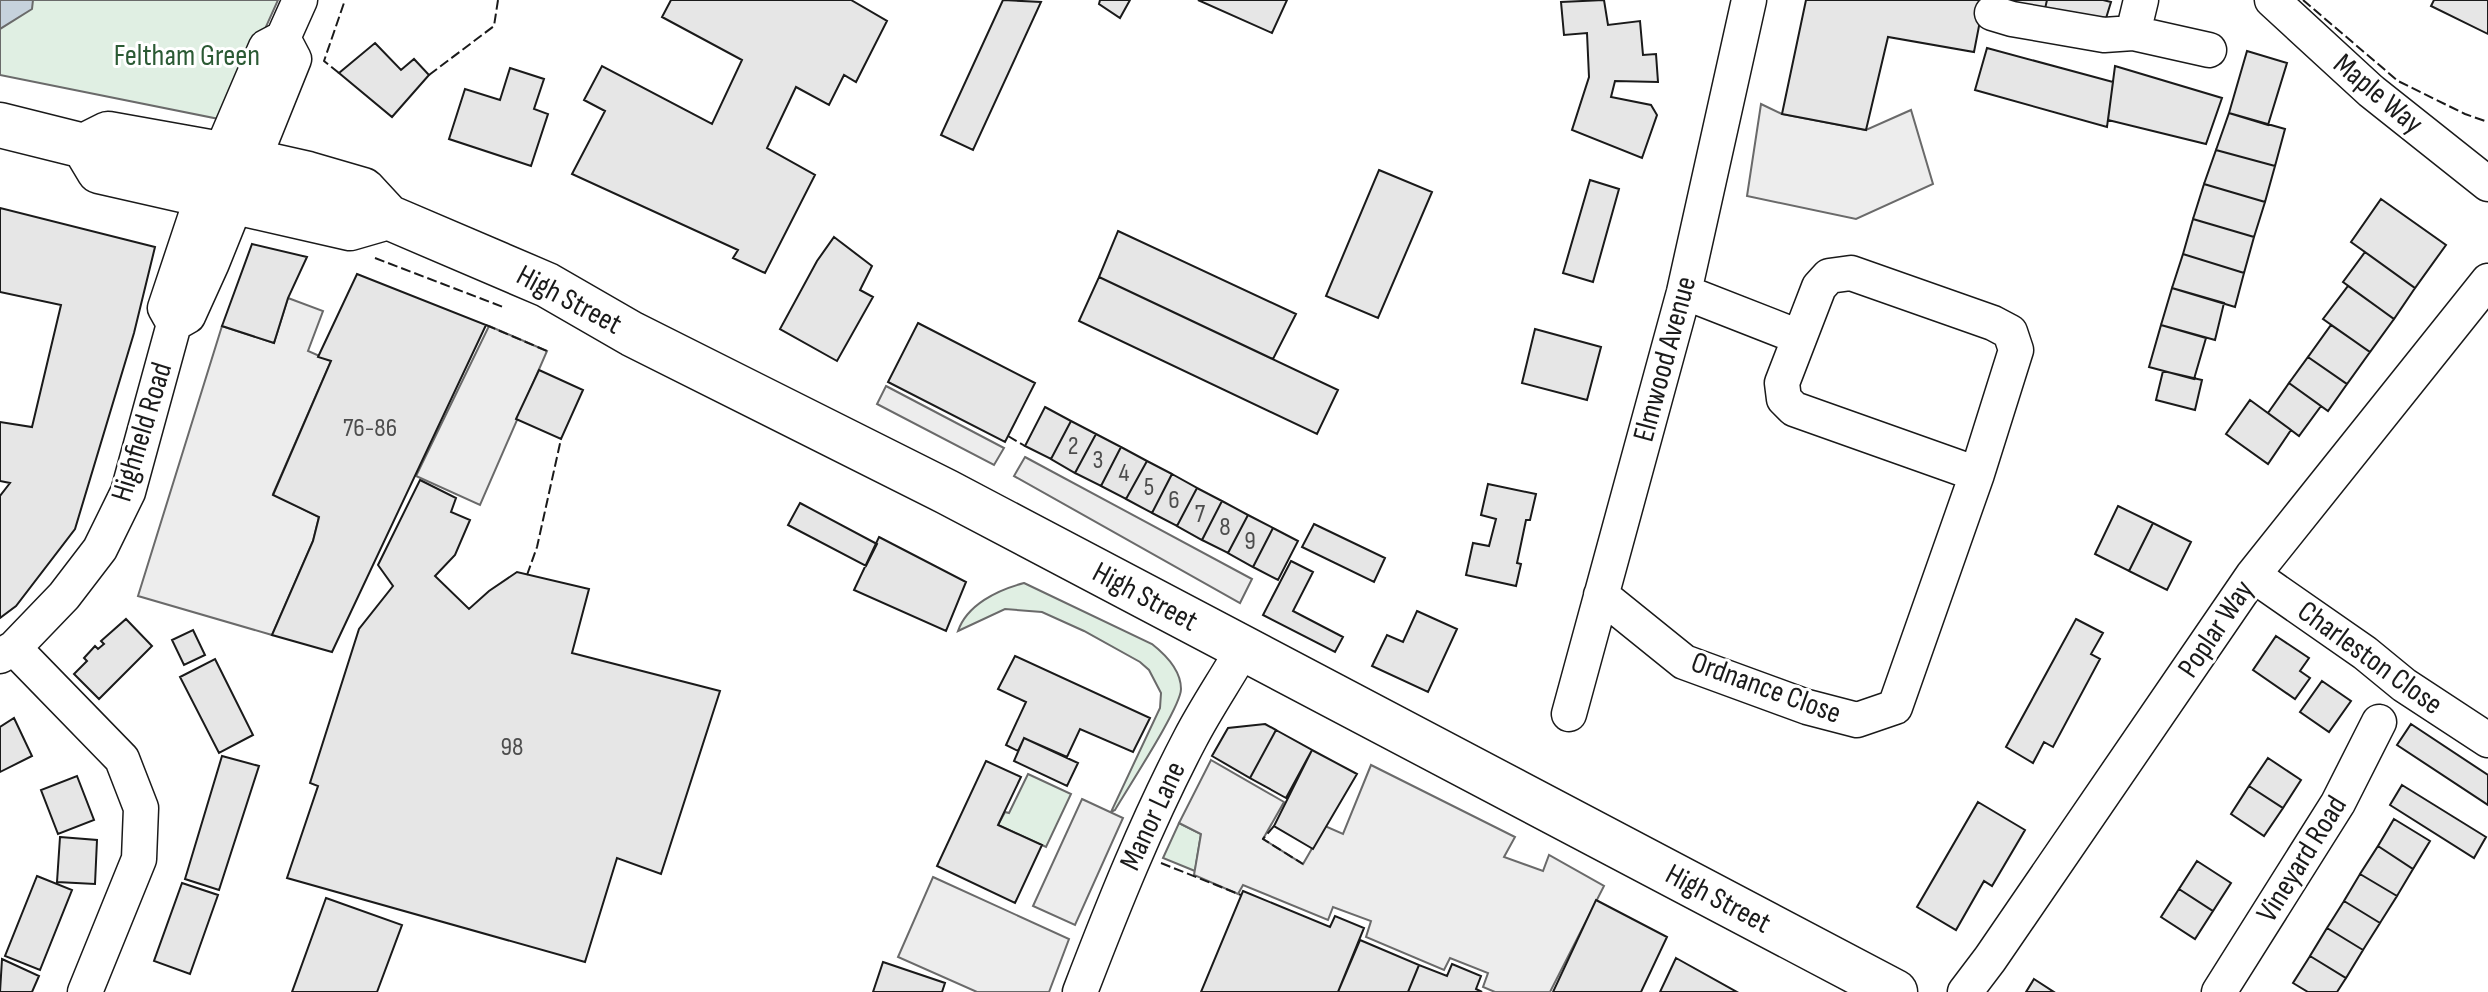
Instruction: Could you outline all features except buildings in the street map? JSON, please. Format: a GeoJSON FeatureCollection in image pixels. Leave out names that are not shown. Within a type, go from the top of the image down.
{"type":"FeatureCollection","features":[{"type":"Feature","properties":{"kind":"main road","name":"High Street"},"geometry":{"type":"LineString","coordinates":[[0,125],[84,146],[108,134],[237,158],[363,190],[388,217],[540,281],[645,340],[947,492],[1895,992]]}},
{"type":"Feature","properties":{"kind":"main road"},"geometry":{"type":"LineString","coordinates":[[84,146],[99,171],[350,228],[388,217]]}},
{"type":"Feature","properties":{"kind":"street","name":"Highfield Road"},"geometry":{"type":"LineString","coordinates":[[85,992],[139,859],[141,808],[122,759],[7,652],[64,596],[100,549],[121,506],[140,456],[174,324],[165,308],[221,198],[237,158],[243,105],[266,47],[283,38],[300,0]]}},
{"type":"Feature","properties":{"kind":"street","name":"Elmwood Avenue"},"geometry":{"type":"LineString","coordinates":[[1569,714],[1684,292],[1749,0]]}},
{"type":"Feature","properties":{"kind":"street"},"geometry":{"type":"LineString","coordinates":[[2133,33],[2141,0]]}},
{"type":"Feature","properties":{"kind":"street","name":"Maple Way"},"geometry":{"type":"LineString","coordinates":[[2272,0],[2371,91],[2488,184]]}},
{"type":"Feature","properties":{"kind":"street"},"geometry":{"type":"LineString","coordinates":[[1992,13],[2104,35],[2133,33],[2209,50]]}},
{"type":"Feature","properties":{"kind":"street","name":"Ordnance Close"},"geometry":{"type":"LineString","coordinates":[[1601,595],[1684,662],[1807,707],[1857,720],[1895,707],[1977,474],[2016,350],[2010,332],[1993,323],[1851,273],[1829,276],[1819,287],[1782,383],[1784,399],[1794,409],[1977,474]]}},
{"type":"Feature","properties":{"kind":"street","name":"Poplar Way"},"geometry":{"type":"LineString","coordinates":[[1965,992],[2253,575],[2488,281]]}},
{"type":"Feature","properties":{"kind":"street"},"geometry":{"type":"LineString","coordinates":[[1684,292],[1799,337]]}},
{"type":"Feature","properties":{"kind":"street","name":"Charleston Close"},"geometry":{"type":"LineString","coordinates":[[2253,575],[2365,653],[2404,685],[2488,740]]}},
{"type":"Feature","properties":{"kind":"street","name":"Manor Lane"},"geometry":{"type":"LineString","coordinates":[[1080,992],[1119,887],[1162,796],[1192,736],[1243,649]]}},
{"type":"Feature","properties":{"kind":"street","name":"Vineyard Road"},"geometry":{"type":"LineString","coordinates":[[2219,992],[2338,803],[2379,722]]}},
{"type":"Feature","properties":{"kind":"green space","name":"Feltham Green"},"geometry":{"type":"Polygon","coordinates":[[[0,0],[278,0],[224,120],[0,75],[0,0]]]}},
{"type":"Feature","properties":{"kind":"green space"},"geometry":{"type":"Polygon","coordinates":[[[1024,583],[1152,644],[1176,669],[1181,689],[1179,699],[1111,812],[1160,708],[1161,693],[1149,670],[1140,662],[1042,612],[1005,609],[958,631],[968,614],[984,600],[1024,583]]]}},
{"type":"Feature","properties":{"kind":"green space"},"geometry":{"type":"Polygon","coordinates":[[[1028,774],[1071,794],[1046,847],[998,825],[1005,812],[1009,813],[1028,774]]]}},
{"type":"Feature","properties":{"kind":"green space"},"geometry":{"type":"Polygon","coordinates":[[[1179,823],[1201,834],[1195,871],[1163,858],[1179,823]]]}},
{"type":"Feature","properties":{"kind":"shaded area"},"geometry":{"type":"Polygon","coordinates":[[[0,0],[33,0],[32,9],[0,29],[0,0]]]}},
{"type":"Feature","properties":{"kind":"shaded area"},"geometry":{"type":"Polygon","coordinates":[[[1761,104],[1782,114],[1866,130],[1911,110],[1933,184],[1856,219],[1747,196],[1761,104]]]}},
{"type":"Feature","properties":{"kind":"shaded area"},"geometry":{"type":"Polygon","coordinates":[[[288,298],[323,311],[308,351],[331,361],[273,494],[319,517],[313,541],[272,635],[138,596],[222,326],[274,343],[288,298]]]}},
{"type":"Feature","properties":{"kind":"shaded area"},"geometry":{"type":"Polygon","coordinates":[[[489,326],[547,351],[480,505],[416,476],[489,326]]]}},
{"type":"Feature","properties":{"kind":"shaded area"},"geometry":{"type":"Polygon","coordinates":[[[886,386],[1004,448],[994,465],[877,404],[886,386]]]}},
{"type":"Feature","properties":{"kind":"shaded area"},"geometry":{"type":"Polygon","coordinates":[[[1025,457],[1252,579],[1240,603],[1014,476],[1025,457]]]}},
{"type":"Feature","properties":{"kind":"shaded area"},"geometry":{"type":"Polygon","coordinates":[[[1211,760],[1284,802],[1263,839],[1303,864],[1325,826],[1343,834],[1371,765],[1515,837],[1504,857],[1543,871],[1549,855],[1604,886],[1550,992],[1495,992],[1483,987],[1488,973],[1450,958],[1444,970],[1366,937],[1371,921],[1333,907],[1328,920],[1243,885],[1238,894],[1194,875],[1201,834],[1179,823],[1211,760]]]}},
{"type":"Feature","properties":{"kind":"shaded area"},"geometry":{"type":"Polygon","coordinates":[[[1082,799],[1123,818],[1075,925],[1033,906],[1082,799]]]}},
{"type":"Feature","properties":{"kind":"shaded area"},"geometry":{"type":"Polygon","coordinates":[[[933,877],[1069,939],[1049,992],[977,992],[898,957],[933,877]]]}},
{"type":"Feature","properties":{"kind":"fence"},"geometry":{"type":"LineString","coordinates":[[339,73],[324,61],[345,0]]}},
{"type":"Feature","properties":{"kind":"fence"},"geometry":{"type":"LineString","coordinates":[[429,75],[494,26],[498,0]]}},
{"type":"Feature","properties":{"kind":"fence"},"geometry":{"type":"LineString","coordinates":[[2303,0],[2398,81],[2488,122]]}},
{"type":"Feature","properties":{"kind":"fence"},"geometry":{"type":"LineString","coordinates":[[375,258],[503,307]]}},
{"type":"Feature","properties":{"kind":"fence"},"geometry":{"type":"LineString","coordinates":[[486,325],[547,351]]}},
{"type":"Feature","properties":{"kind":"fence"},"geometry":{"type":"LineString","coordinates":[[1008,436],[1025,446]]}},
{"type":"Feature","properties":{"kind":"fence"},"geometry":{"type":"LineString","coordinates":[[527,575],[537,547],[561,439]]}},
{"type":"Feature","properties":{"kind":"fence"},"geometry":{"type":"LineString","coordinates":[[1274,826],[1263,839],[1303,864]]}},
{"type":"Feature","properties":{"kind":"fence"},"geometry":{"type":"LineString","coordinates":[[1161,863],[1241,895]]}}]}
